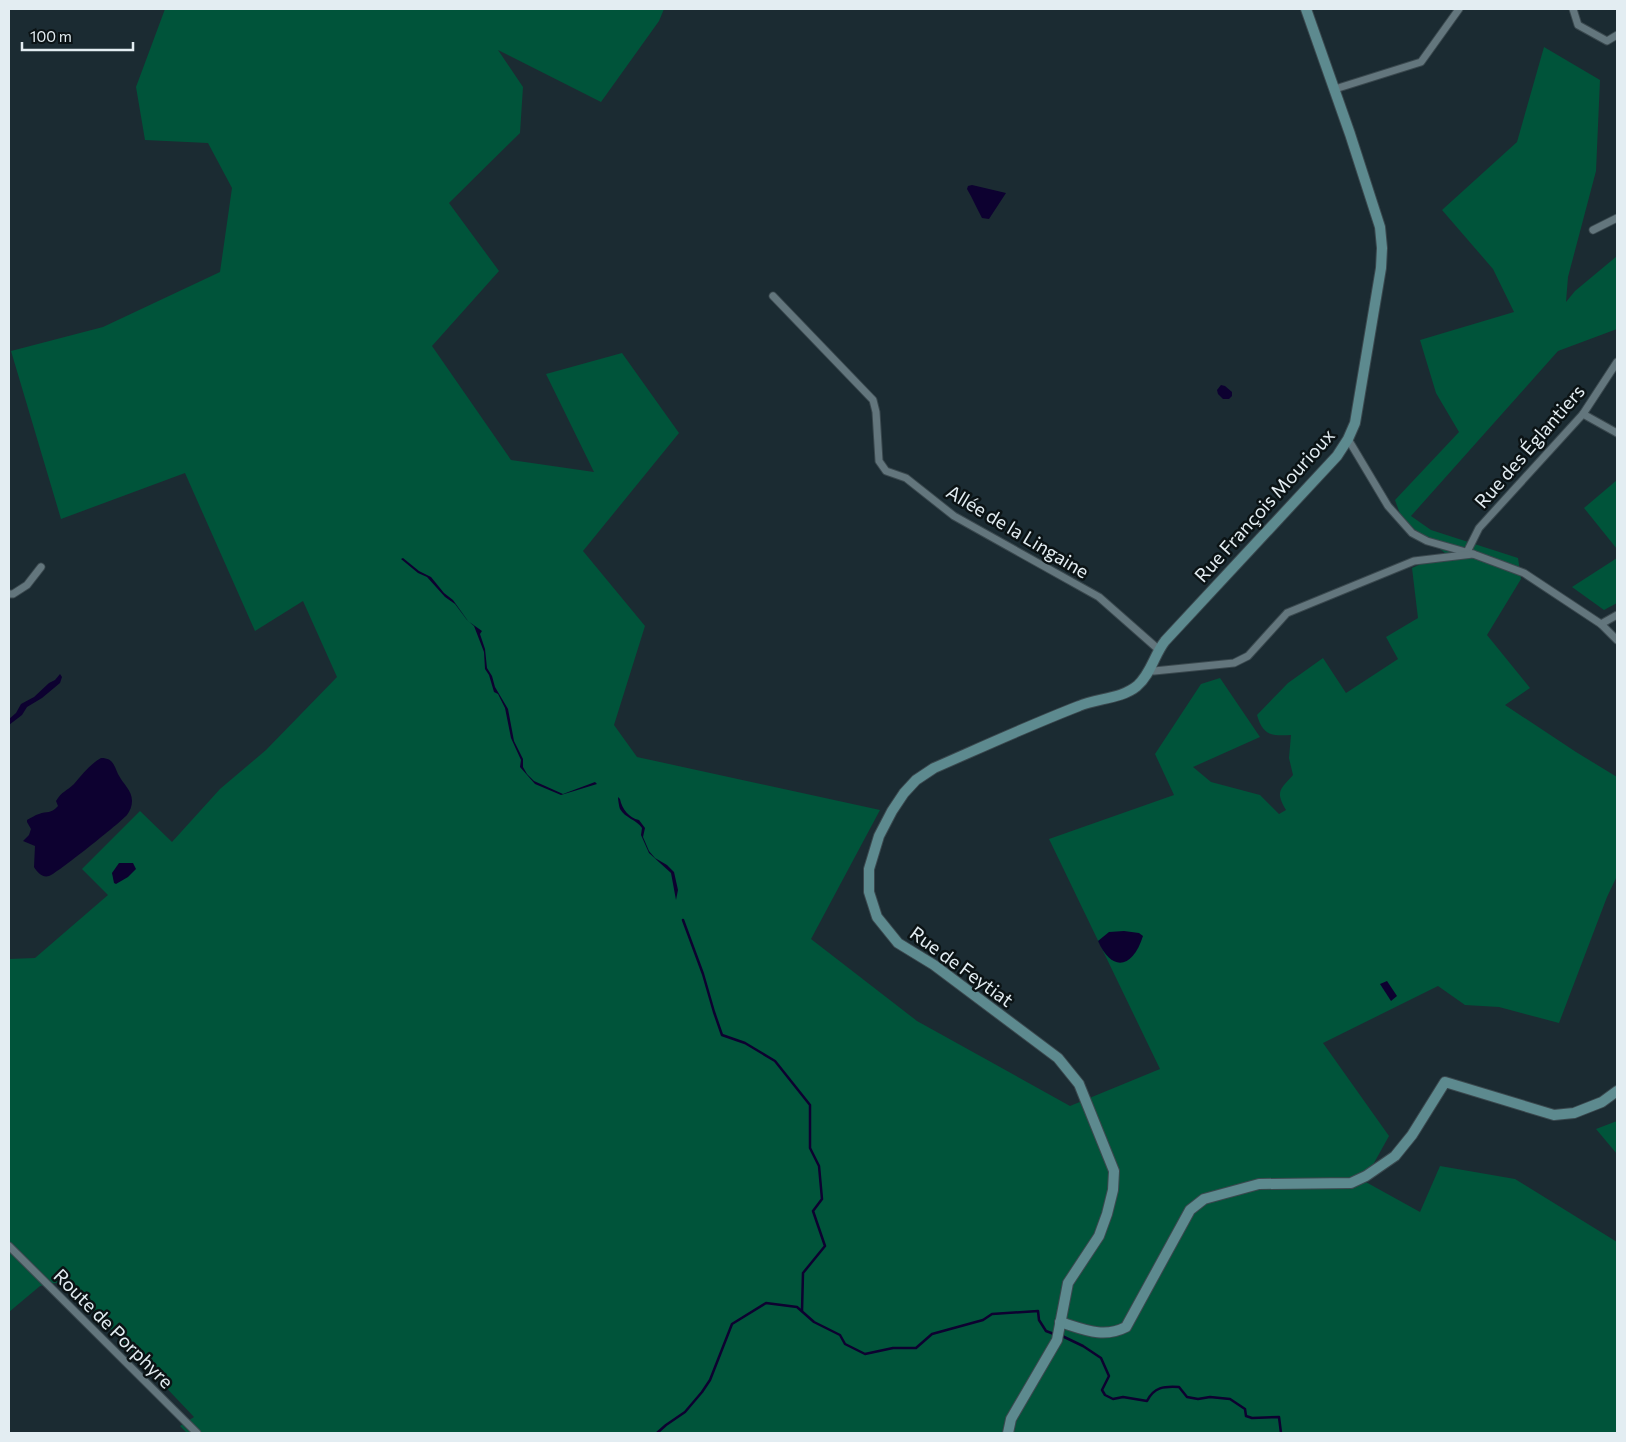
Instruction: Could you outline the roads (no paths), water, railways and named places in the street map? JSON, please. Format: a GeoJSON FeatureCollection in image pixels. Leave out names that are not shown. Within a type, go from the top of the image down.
{"type":"FeatureCollection","features":[{"type":"Feature","properties":{"kind":"street","name":"Rue François Mourioux"},"geometry":{"type":"LineString","coordinates":[[1108,698],[1132,689],[1142,681],[1158,649],[1337,456],[1348,439],[1355,423],[1381,268],[1380,227],[1306,9]]}},
{"type":"Feature","properties":{"kind":"street"},"geometry":{"type":"LineString","coordinates":[[1334,89],[1422,62],[1459,9]]}},
{"type":"Feature","properties":{"kind":"street"},"geometry":{"type":"LineString","coordinates":[[1573,9],[1578,25],[1607,41],[1617,34]]}},
{"type":"Feature","properties":{"kind":"street"},"geometry":{"type":"LineString","coordinates":[[1593,230],[1617,218]]}},
{"type":"Feature","properties":{"kind":"street","name":"Allée de la Lingaine"},"geometry":{"type":"LineString","coordinates":[[772,296],[873,400],[876,412],[879,461],[886,471],[906,478],[954,516],[1099,597],[1158,649]]}},
{"type":"Feature","properties":{"kind":"street","name":"Rue des Églantiers"},"geometry":{"type":"LineString","coordinates":[[1470,553],[1479,528],[1583,414],[1617,362]]}},
{"type":"Feature","properties":{"kind":"street"},"geometry":{"type":"LineString","coordinates":[[1583,414],[1617,433]]}},
{"type":"Feature","properties":{"kind":"street"},"geometry":{"type":"LineString","coordinates":[[1348,439],[1388,506],[1412,533],[1427,541],[1470,553],[1524,573],[1601,624],[1617,640]]}},
{"type":"Feature","properties":{"kind":"street"},"geometry":{"type":"LineString","coordinates":[[1149,670],[1234,663],[1248,656],[1287,613],[1414,561],[1470,553]]}},
{"type":"Feature","properties":{"kind":"street"},"geometry":{"type":"LineString","coordinates":[[9,594],[13,594],[27,585],[41,567]]}},
{"type":"Feature","properties":{"kind":"street"},"geometry":{"type":"LineString","coordinates":[[1601,624],[1617,615]]}},
{"type":"Feature","properties":{"kind":"street","name":"Rue de Feytiat"},"geometry":{"type":"LineString","coordinates":[[1008,1433],[1011,1419],[1057,1340],[1068,1283],[1099,1236],[1108,1214],[1113,1190],[1114,1171],[1079,1084],[1058,1058],[934,965],[898,943],[877,917],[869,892],[869,869],[879,836],[892,811],[904,793],[923,775],[952,760],[1080,705],[1108,698]]}},
{"type":"Feature","properties":{"kind":"street"},"geometry":{"type":"LineString","coordinates":[[1060,1326],[1102,1333],[1116,1332],[1126,1327],[1190,1210],[1204,1199],[1259,1184],[1350,1182],[1366,1176],[1395,1156],[1412,1134],[1445,1082],[1554,1115],[1574,1113],[1602,1102],[1617,1092]]}},
{"type":"Feature","properties":{"kind":"street","name":"Route de Porphyre"},"geometry":{"type":"LineString","coordinates":[[9,1246],[197,1433]]}},
{"type":"Feature","properties":{"kind":"waterway"},"geometry":{"type":"LineString","coordinates":[[683,920],[703,974],[722,1035],[745,1043],[775,1061],[810,1105],[810,1148],[819,1166],[822,1199],[813,1211],[825,1246],[803,1273],[802,1311]]}},
{"type":"Feature","properties":{"kind":"waterway"},"geometry":{"type":"LineString","coordinates":[[657,1433],[685,1412],[702,1392],[710,1380],[732,1324],[766,1303],[797,1307],[814,1322],[840,1335],[845,1344],[865,1354],[893,1348],[916,1348],[932,1334],[983,1320],[992,1314],[1038,1311],[1039,1320],[1046,1331],[1054,1334]]}},
{"type":"Feature","properties":{"kind":"waterway"},"geometry":{"type":"LineString","coordinates":[[1060,1335],[1083,1346],[1101,1358],[1109,1376],[1102,1390],[1105,1395],[1113,1399],[1123,1397],[1147,1401],[1160,1388],[1179,1387],[1187,1397],[1230,1399],[1245,1409],[1246,1416],[1252,1418],[1279,1417],[1281,1433]]}}]}
